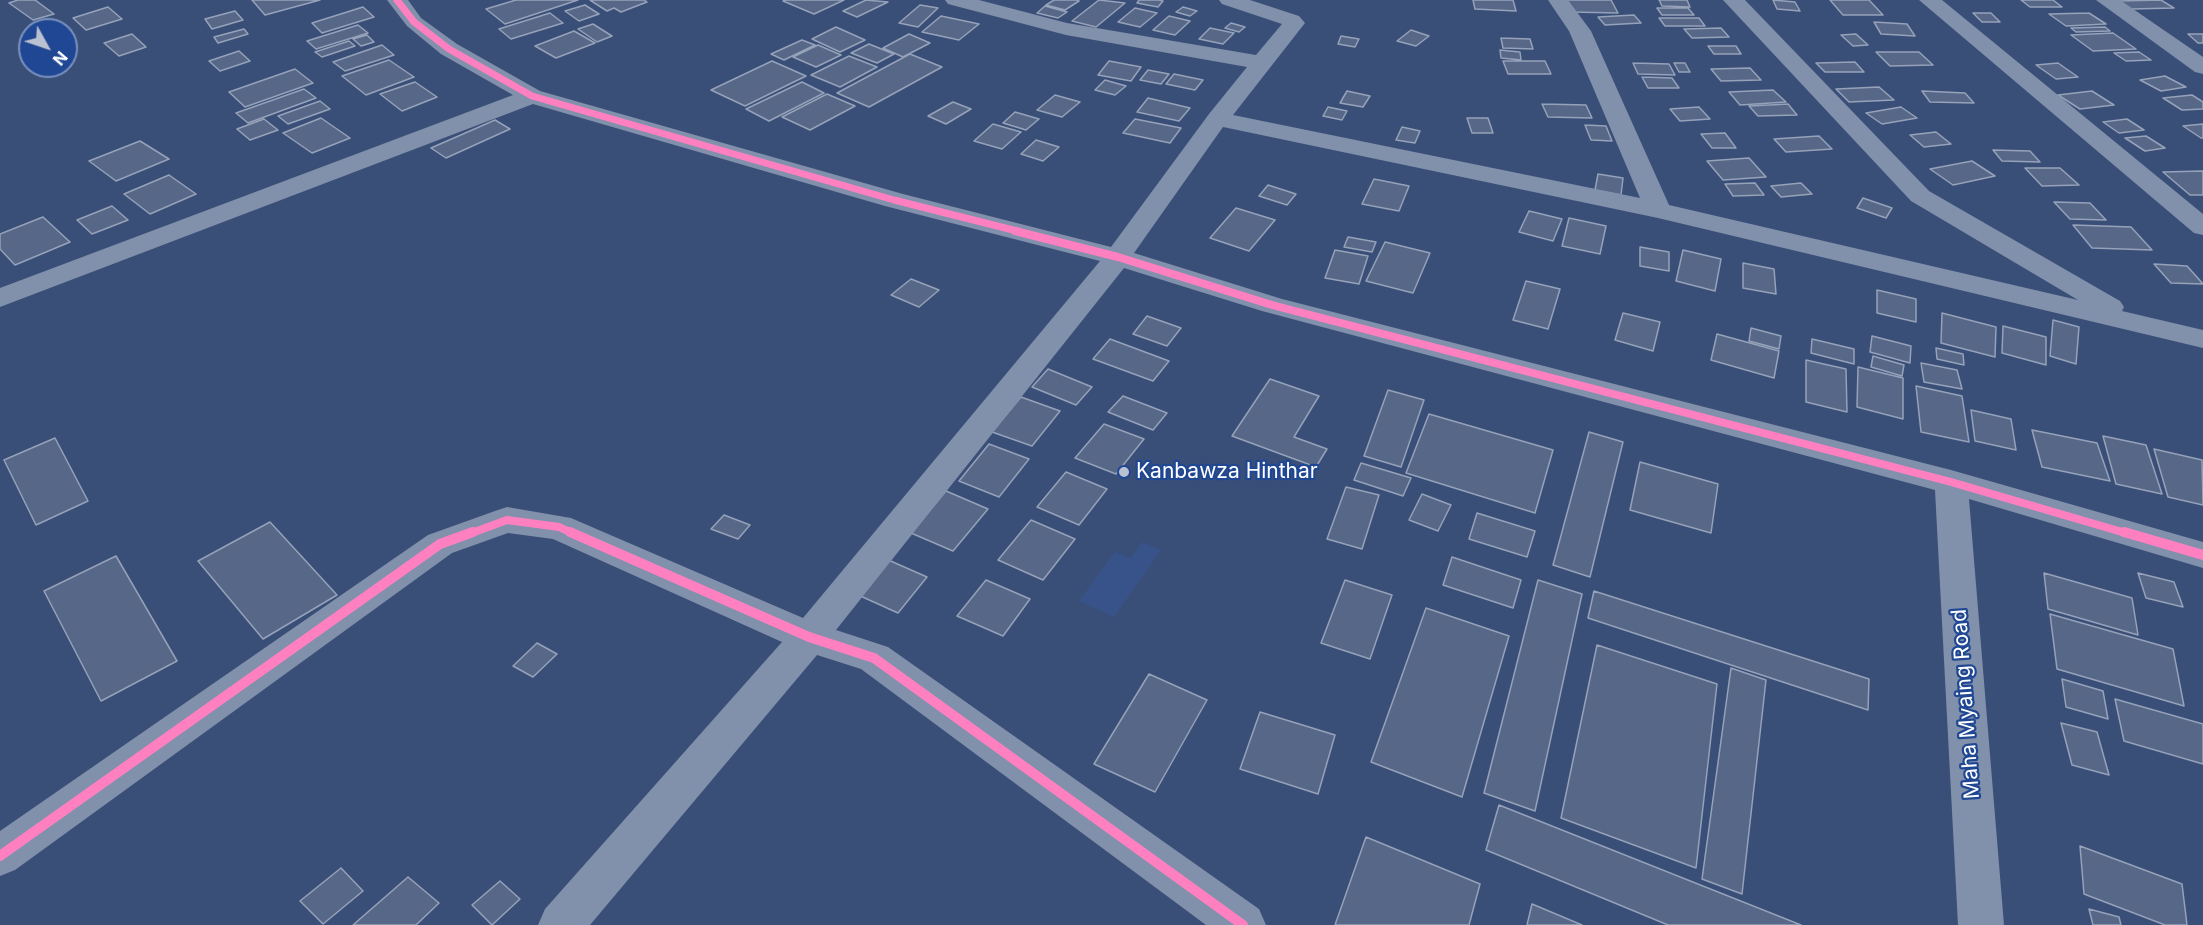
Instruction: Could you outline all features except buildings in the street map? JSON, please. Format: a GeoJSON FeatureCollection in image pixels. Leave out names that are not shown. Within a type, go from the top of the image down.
{"type":"FeatureCollection","features":[{"type":"Feature","properties":{"kind":"street"},"geometry":{"type":"LineString","coordinates":[[397,0],[414,22],[449,49],[531,96],[894,200],[1118,257],[1272,305],[1952,482],[2203,555]]}},
{"type":"Feature","properties":{"kind":"street"},"geometry":{"type":"LineString","coordinates":[[955,0],[1066,29],[1262,63]]}},
{"type":"Feature","properties":{"kind":"street"},"geometry":{"type":"LineString","coordinates":[[561,925],[809,637],[1118,257],[1216,119],[1294,23],[1292,20],[1229,0]]}},
{"type":"Feature","properties":{"kind":"street"},"geometry":{"type":"LineString","coordinates":[[1558,0],[1580,31],[1658,210]]}},
{"type":"Feature","properties":{"kind":"street"},"geometry":{"type":"LineString","coordinates":[[1733,0],[1920,196],[2140,325]]}},
{"type":"Feature","properties":{"kind":"street"},"geometry":{"type":"LineString","coordinates":[[1929,0],[2203,227]]}},
{"type":"Feature","properties":{"kind":"street"},"geometry":{"type":"LineString","coordinates":[[2106,0],[2203,67]]}},
{"type":"Feature","properties":{"kind":"street"},"geometry":{"type":"LineString","coordinates":[[0,298],[531,96]]}},
{"type":"Feature","properties":{"kind":"street"},"geometry":{"type":"LineString","coordinates":[[1216,119],[1658,210],[2203,339]]}},
{"type":"Feature","properties":{"kind":"street","name":"Maha Myaing Road"},"geometry":{"type":"LineString","coordinates":[[1952,482],[1981,925]]}},
{"type":"Feature","properties":{"kind":"street"},"geometry":{"type":"LineString","coordinates":[[0,856],[440,544],[507,520],[560,527],[809,637],[874,658],[1243,925]]}},
{"type":"Feature","properties":{"kind":"water"},"geometry":{"type":"Polygon","coordinates":[[[1142,542],[1161,550],[1114,617],[1079,601],[1115,552],[1131,558],[1142,542]]]}},
{"type":"Feature","properties":{"kind":"cycle path"},"geometry":{"type":"LineString","coordinates":[[397,0],[414,22],[449,49],[532,96],[894,200],[1118,257],[1272,305],[1951,482],[2203,555]]}},
{"type":"Feature","properties":{"kind":"cycle path"},"geometry":{"type":"LineString","coordinates":[[0,856],[440,544],[507,520],[559,527],[809,637],[874,658],[1243,925]]}},
{"type":"Feature","properties":{"kind":"place","name":"Kanbawza Hinthar"},"geometry":{"type":"Point","coordinates":[1124,472]}}]}
